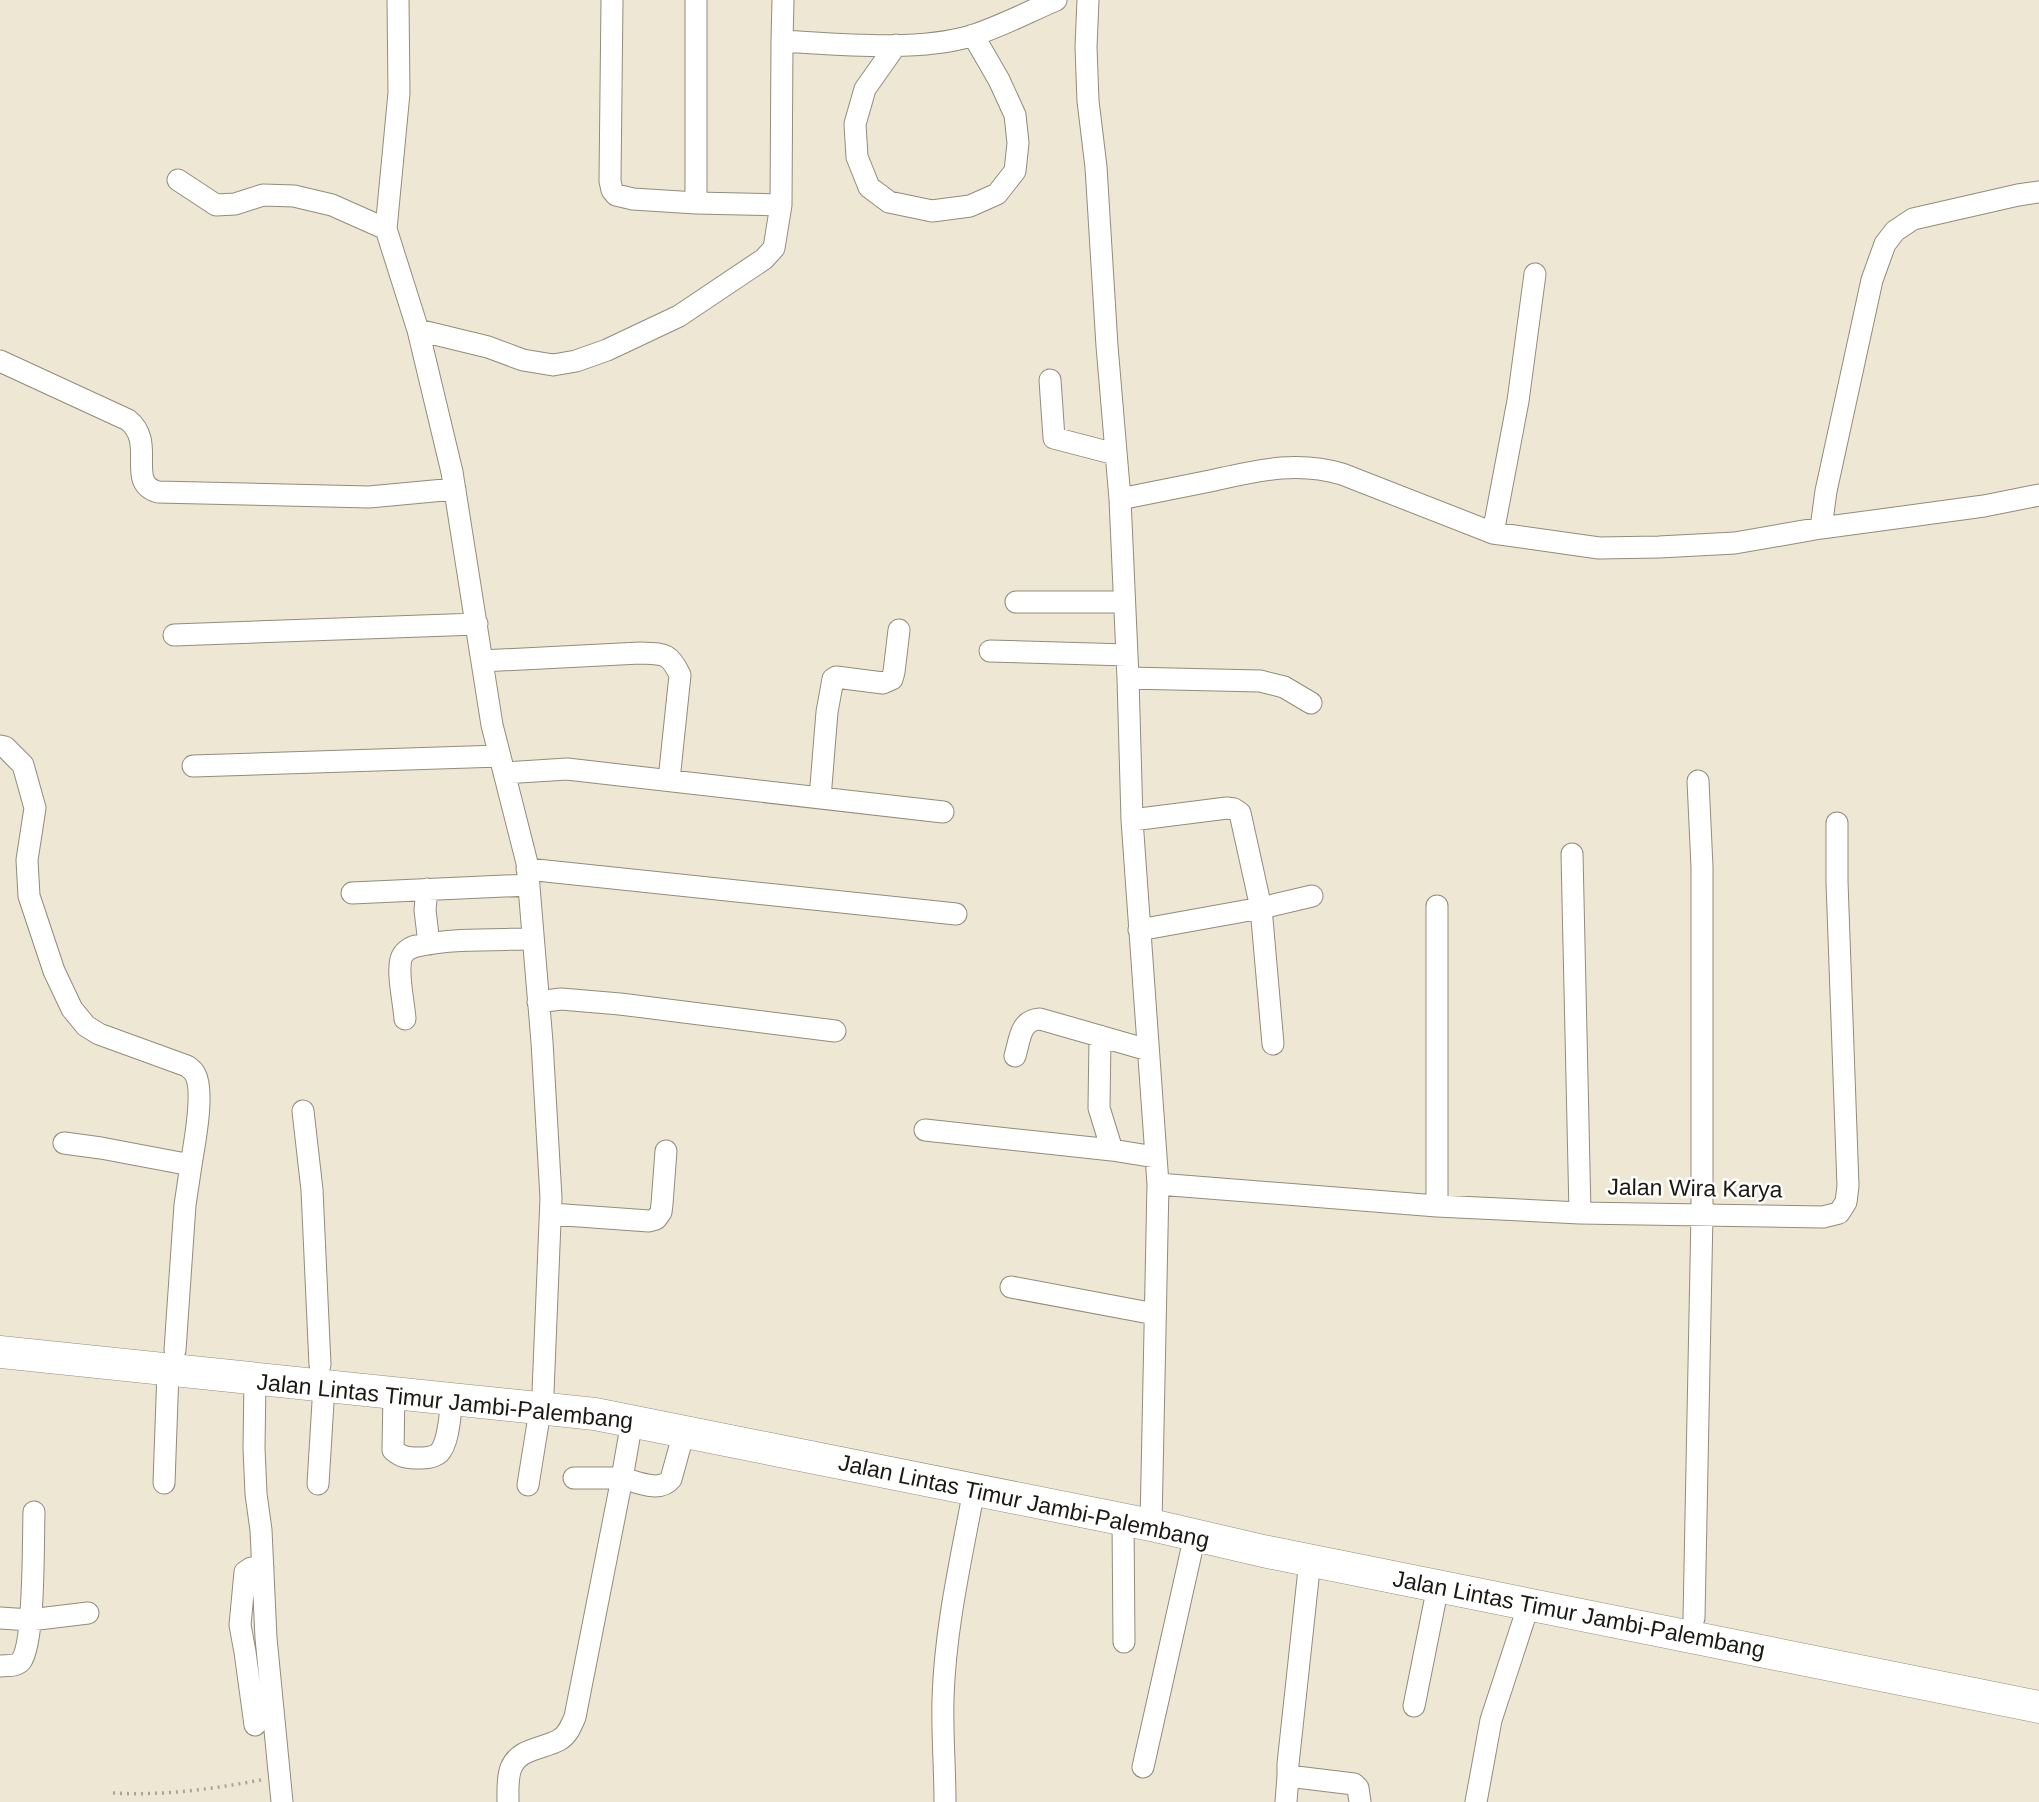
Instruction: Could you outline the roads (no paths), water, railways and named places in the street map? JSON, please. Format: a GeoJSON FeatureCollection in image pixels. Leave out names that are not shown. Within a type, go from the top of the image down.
{"type":"FeatureCollection","features":[{"type":"Feature","properties":{"kind":"highway","name":"Jalan Lintas Timur Jambi-Palembang"},"geometry":{"type":"LineString","coordinates":[[0,1333],[171,1360],[542,1400],[595,1414],[974,1490],[1694,1618],[2039,1685]]}},
{"type":"Feature","properties":{"kind":"highway","name":"Jalan Lintas Timur Jambi-Palembang"},"geometry":{"type":"LineString","coordinates":[[0,1352],[171,1360],[255,1380],[322,1376],[394,1394],[452,1399],[594,1399],[788,1434],[1141,1518],[1195,1535],[1310,1560],[2039,1707]]}},
{"type":"Feature","properties":{"kind":"street"},"geometry":{"type":"LineString","coordinates":[[398,0],[399,93],[386,229],[418,330],[454,481],[492,725],[528,877],[551,1185],[542,1400],[528,1486]]}},
{"type":"Feature","properties":{"kind":"street"},"geometry":{"type":"LineString","coordinates":[[612,0],[610,167],[612,190],[616,195],[696,203],[781,205]]}},
{"type":"Feature","properties":{"kind":"street"},"geometry":{"type":"LineString","coordinates":[[696,0],[696,203]]}},
{"type":"Feature","properties":{"kind":"street"},"geometry":{"type":"LineString","coordinates":[[418,330],[488,347],[523,360],[553,365],[607,350],[679,316],[764,259],[774,248],[781,205],[783,0]]}},
{"type":"Feature","properties":{"kind":"street"},"geometry":{"type":"LineString","coordinates":[[782,41],[926,44],[973,35],[1056,0]]}},
{"type":"Feature","properties":{"kind":"street"},"geometry":{"type":"LineString","coordinates":[[1088,0],[1088,101],[1096,167],[1120,499],[1132,820],[1158,1184],[1155,1314],[1141,1518],[1124,1642]]}},
{"type":"Feature","properties":{"kind":"street"},"geometry":{"type":"LineString","coordinates":[[896,45],[865,89],[855,124],[857,157],[869,187],[889,202],[932,211],[970,206],[997,194],[1015,171],[1018,143],[1014,115],[999,80],[973,35]]}},
{"type":"Feature","properties":{"kind":"street"},"geometry":{"type":"LineString","coordinates":[[178,180],[216,205],[235,204],[263,195],[294,196],[332,205],[386,229]]}},
{"type":"Feature","properties":{"kind":"street"},"geometry":{"type":"LineString","coordinates":[[1821,528],[1826,491],[1872,280],[1885,244],[1895,231],[1913,219],[2039,192]]}},
{"type":"Feature","properties":{"kind":"street"},"geometry":{"type":"LineString","coordinates":[[1493,533],[1518,401],[1535,274]]}},
{"type":"Feature","properties":{"kind":"street"},"geometry":{"type":"LineString","coordinates":[[0,361],[134,425],[142,441],[142,480],[152,490],[369,497],[454,481]]}},
{"type":"Feature","properties":{"kind":"street"},"geometry":{"type":"LineString","coordinates":[[1050,380],[1054,438],[1115,454]]}},
{"type":"Feature","properties":{"kind":"street"},"geometry":{"type":"LineString","coordinates":[[1120,499],[1273,468],[1322,468],[1372,484],[1493,533],[1599,548],[1735,543],[1821,528],[1984,506],[2039,495]]}},
{"type":"Feature","properties":{"kind":"street"},"geometry":{"type":"LineString","coordinates":[[1016,602],[1124,602]]}},
{"type":"Feature","properties":{"kind":"street"},"geometry":{"type":"LineString","coordinates":[[174,635],[477,624]]}},
{"type":"Feature","properties":{"kind":"street"},"geometry":{"type":"LineString","coordinates":[[820,798],[827,712],[833,679],[836,677],[883,682],[892,679],[899,630]]}},
{"type":"Feature","properties":{"kind":"street"},"geometry":{"type":"LineString","coordinates":[[990,651],[1127,655]]}},
{"type":"Feature","properties":{"kind":"street"},"geometry":{"type":"LineString","coordinates":[[482,661],[664,654],[674,662],[680,675],[670,780]]}},
{"type":"Feature","properties":{"kind":"street"},"geometry":{"type":"LineString","coordinates":[[1128,678],[1260,681],[1284,687],[1311,703]]}},
{"type":"Feature","properties":{"kind":"street"},"geometry":{"type":"LineString","coordinates":[[0,746],[5,747],[23,765],[36,808],[27,860],[29,896],[72,1009],[86,1026],[99,1034],[187,1066],[194,1072],[198,1082],[200,1094],[185,1205],[171,1360],[164,1483]]}},
{"type":"Feature","properties":{"kind":"street"},"geometry":{"type":"LineString","coordinates":[[193,766],[502,764],[670,780],[943,812]]}},
{"type":"Feature","properties":{"kind":"street"},"geometry":{"type":"LineString","coordinates":[[1694,1618],[1702,1214],[1702,867],[1698,781]]}},
{"type":"Feature","properties":{"kind":"street"},"geometry":{"type":"LineString","coordinates":[[1132,820],[1227,808],[1240,813],[1261,908],[1273,1044]]}},
{"type":"Feature","properties":{"kind":"street","name":"Jalan Wira Karya"},"geometry":{"type":"LineString","coordinates":[[1158,1184],[1437,1206],[1580,1213],[1823,1217],[1839,1213],[1846,1202],[1848,1186],[1837,823]]}},
{"type":"Feature","properties":{"kind":"street"},"geometry":{"type":"LineString","coordinates":[[1572,854],[1580,1213]]}},
{"type":"Feature","properties":{"kind":"street"},"geometry":{"type":"LineString","coordinates":[[352,893],[427,889],[528,877],[956,914]]}},
{"type":"Feature","properties":{"kind":"street"},"geometry":{"type":"LineString","coordinates":[[427,889],[425,910],[429,944]]}},
{"type":"Feature","properties":{"kind":"street"},"geometry":{"type":"LineString","coordinates":[[1139,930],[1312,896]]}},
{"type":"Feature","properties":{"kind":"street"},"geometry":{"type":"LineString","coordinates":[[1437,906],[1437,1206]]}},
{"type":"Feature","properties":{"kind":"street"},"geometry":{"type":"LineString","coordinates":[[405,1019],[400,968],[401,957],[406,951],[415,946],[446,942],[533,939]]}},
{"type":"Feature","properties":{"kind":"street"},"geometry":{"type":"LineString","coordinates":[[538,1002],[561,999],[620,1004],[835,1031]]}},
{"type":"Feature","properties":{"kind":"street"},"geometry":{"type":"LineString","coordinates":[[1015,1056],[1024,1027],[1032,1020],[1148,1050]]}},
{"type":"Feature","properties":{"kind":"street"},"geometry":{"type":"LineString","coordinates":[[1100,1036],[1099,1108],[1112,1150]]}},
{"type":"Feature","properties":{"kind":"street"},"geometry":{"type":"LineString","coordinates":[[303,1111],[312,1190],[322,1376],[318,1484]]}},
{"type":"Feature","properties":{"kind":"street"},"geometry":{"type":"LineString","coordinates":[[925,1130],[1155,1157]]}},
{"type":"Feature","properties":{"kind":"street"},"geometry":{"type":"LineString","coordinates":[[64,1143],[191,1165]]}},
{"type":"Feature","properties":{"kind":"street"},"geometry":{"type":"LineString","coordinates":[[551,1214],[649,1221],[656,1219],[661,1212],[666,1151]]}},
{"type":"Feature","properties":{"kind":"street"},"geometry":{"type":"LineString","coordinates":[[1011,1287],[1155,1314]]}},
{"type":"Feature","properties":{"kind":"street"},"geometry":{"type":"LineString","coordinates":[[255,1380],[254,1448],[266,1638],[282,1802]]}},
{"type":"Feature","properties":{"kind":"street"},"geometry":{"type":"LineString","coordinates":[[394,1394],[393,1450],[408,1458],[430,1458],[439,1453],[446,1438],[452,1399]]}},
{"type":"Feature","properties":{"kind":"street"},"geometry":{"type":"LineString","coordinates":[[508,1802],[511,1767],[518,1758],[559,1740],[570,1731],[575,1717],[632,1421]]}},
{"type":"Feature","properties":{"kind":"street"},"geometry":{"type":"LineString","coordinates":[[574,1478],[622,1478],[650,1485],[667,1485],[674,1471],[684,1432]]}},
{"type":"Feature","properties":{"kind":"street"},"geometry":{"type":"LineString","coordinates":[[945,1802],[943,1700],[946,1660],[955,1592],[974,1490]]}},
{"type":"Feature","properties":{"kind":"street"},"geometry":{"type":"LineString","coordinates":[[0,1666],[16,1665],[22,1660],[27,1644],[34,1512]]}},
{"type":"Feature","properties":{"kind":"street"},"geometry":{"type":"LineString","coordinates":[[1143,1767],[1195,1535]]}},
{"type":"Feature","properties":{"kind":"street"},"geometry":{"type":"LineString","coordinates":[[1286,1802],[1310,1560]]}},
{"type":"Feature","properties":{"kind":"street"},"geometry":{"type":"LineString","coordinates":[[255,1724],[240,1625],[245,1572],[263,1568]]}},
{"type":"Feature","properties":{"kind":"street"},"geometry":{"type":"LineString","coordinates":[[1414,1706],[1438,1586]]}},
{"type":"Feature","properties":{"kind":"street"},"geometry":{"type":"LineString","coordinates":[[1476,1802],[1491,1720],[1529,1604]]}},
{"type":"Feature","properties":{"kind":"street"},"geometry":{"type":"LineString","coordinates":[[0,1618],[30,1620],[88,1613]]}},
{"type":"Feature","properties":{"kind":"street"},"geometry":{"type":"LineString","coordinates":[[1288,1776],[1354,1784],[1358,1788],[1360,1802]]}}]}
